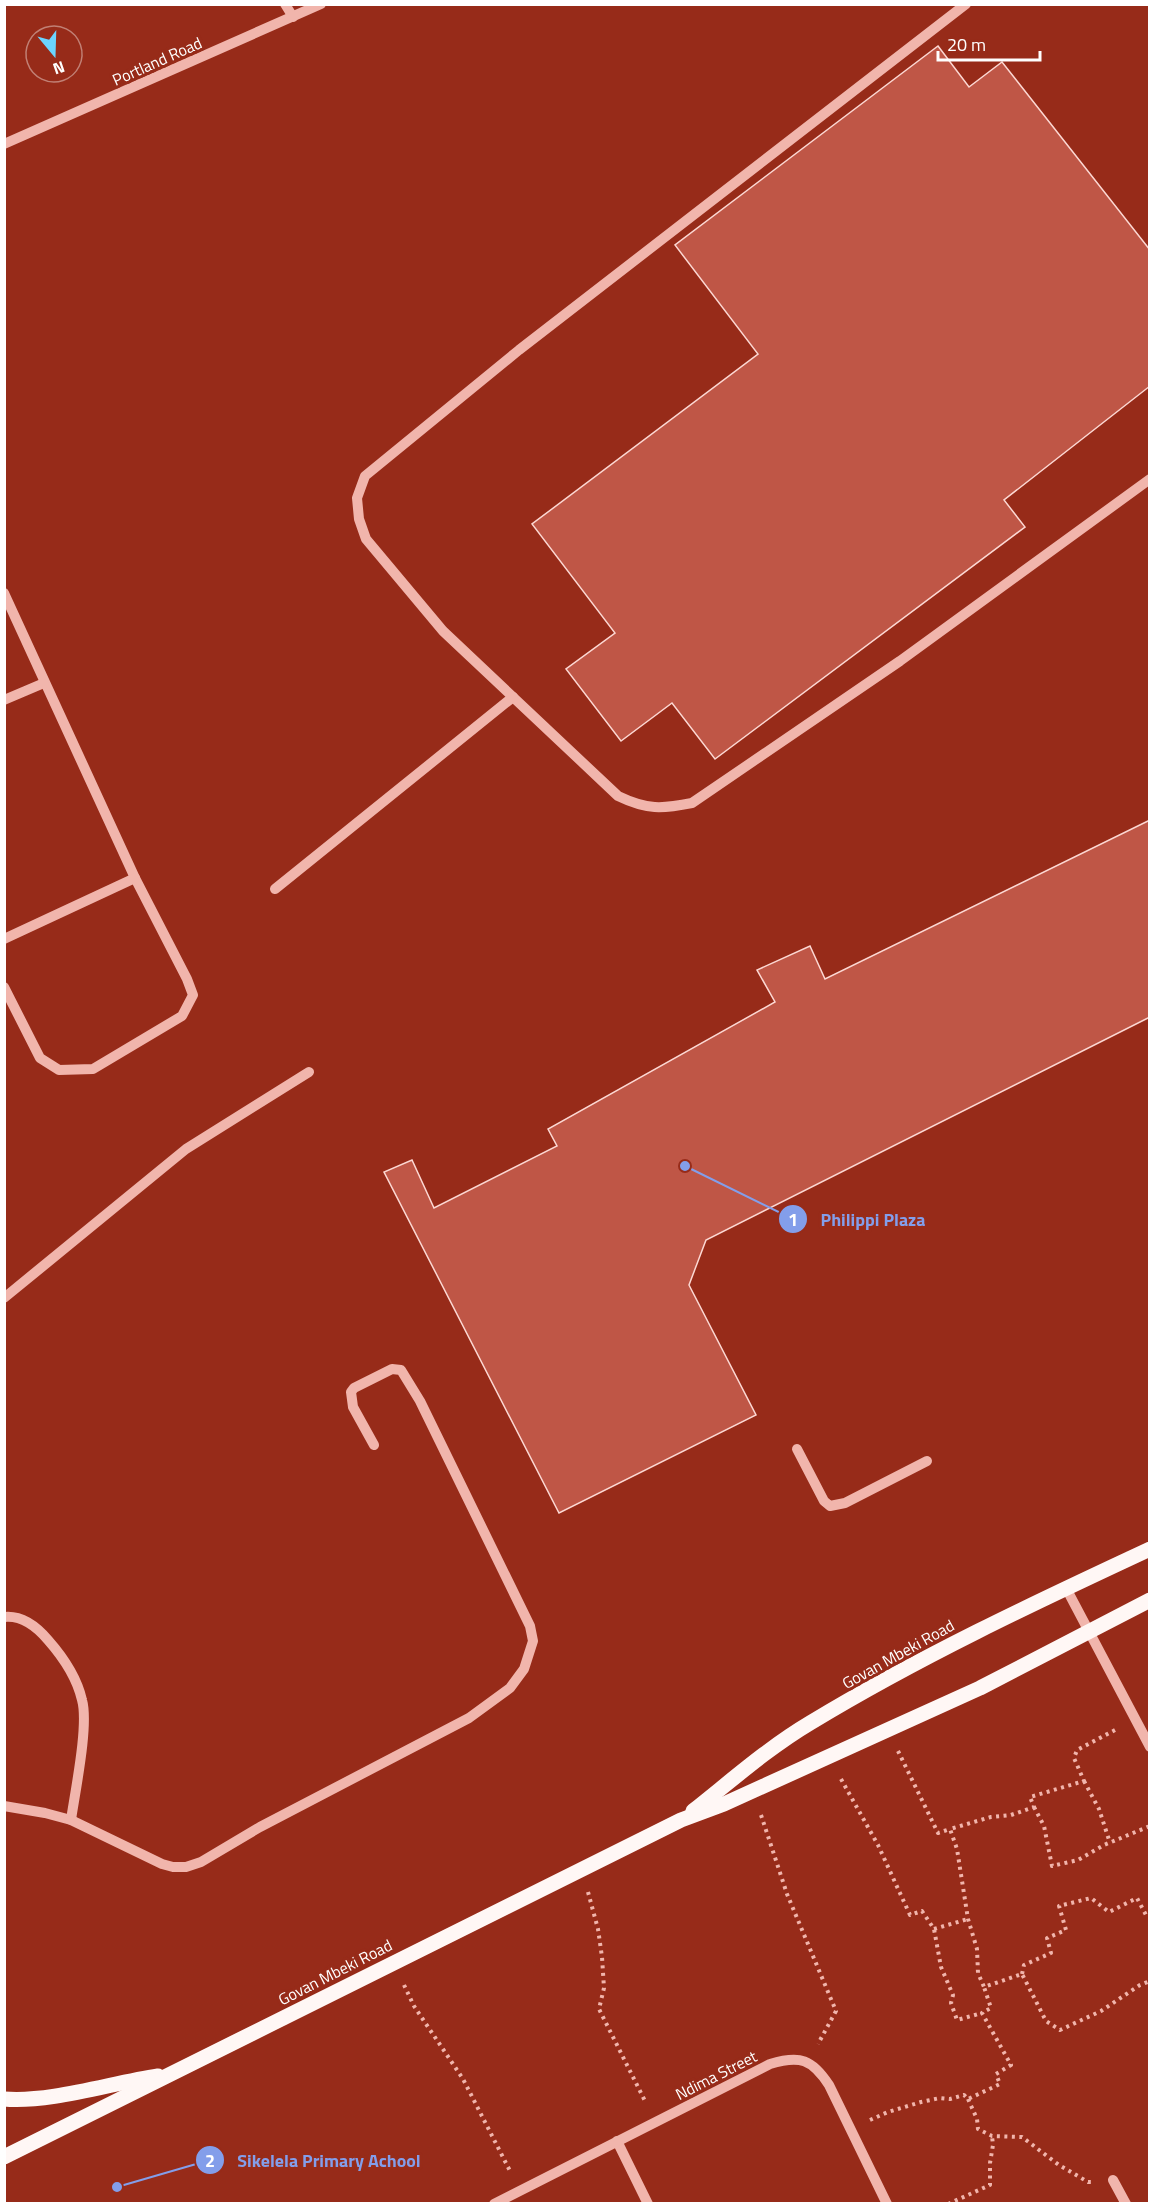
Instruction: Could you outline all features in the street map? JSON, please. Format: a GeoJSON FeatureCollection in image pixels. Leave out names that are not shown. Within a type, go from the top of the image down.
{"type":"FeatureCollection","features":[{"type":"Feature","properties":{"kind":"main road","name":"Govan Mbeki Road"},"geometry":{"type":"LineString","coordinates":[[681,1820],[808,1724],[954,1642],[1149,1549]]}},
{"type":"Feature","properties":{"kind":"main road","name":"Govan Mbeki Road"},"geometry":{"type":"LineString","coordinates":[[4,2157],[681,1820],[753,1791],[980,1688],[1149,1600]]}},
{"type":"Feature","properties":{"kind":"main road"},"geometry":{"type":"LineString","coordinates":[[4,2099],[58,2096],[118,2082],[172,2074]]}},
{"type":"Feature","properties":{"kind":"street"},"geometry":{"type":"LineString","coordinates":[[285,4],[293,17]]}},
{"type":"Feature","properties":{"kind":"street","name":"Portland Road"},"geometry":{"type":"LineString","coordinates":[[4,144],[321,4]]}},
{"type":"Feature","properties":{"kind":"street"},"geometry":{"type":"LineString","coordinates":[[966,4],[538,335],[365,476],[357,498],[359,519],[366,539],[443,631],[618,796],[637,805],[666,808],[692,803],[900,661],[1149,479]]}},
{"type":"Feature","properties":{"kind":"street"},"geometry":{"type":"LineString","coordinates":[[4,593],[135,878],[191,987],[193,996],[182,1016],[93,1069],[59,1070],[40,1058],[4,987]]}},
{"type":"Feature","properties":{"kind":"street"},"geometry":{"type":"LineString","coordinates":[[4,700],[44,683]]}},
{"type":"Feature","properties":{"kind":"street"},"geometry":{"type":"LineString","coordinates":[[275,889],[513,697]]}},
{"type":"Feature","properties":{"kind":"street"},"geometry":{"type":"LineString","coordinates":[[4,939],[135,878]]}},
{"type":"Feature","properties":{"kind":"street"},"geometry":{"type":"LineString","coordinates":[[4,1298],[186,1149],[309,1072]]}},
{"type":"Feature","properties":{"kind":"street"},"geometry":{"type":"LineString","coordinates":[[4,1806],[71,1820],[162,1864],[186,1867],[201,1862],[260,1827],[469,1718],[510,1688],[524,1669],[533,1641],[530,1626],[420,1401],[401,1370],[392,1369],[354,1388],[351,1392],[353,1407],[374,1445]]}},
{"type":"Feature","properties":{"kind":"street"},"geometry":{"type":"LineString","coordinates":[[797,1449],[824,1501],[830,1506],[845,1503],[927,1461]]}},
{"type":"Feature","properties":{"kind":"street"},"geometry":{"type":"LineString","coordinates":[[1066,1588],[1149,1747]]}},
{"type":"Feature","properties":{"kind":"street"},"geometry":{"type":"LineString","coordinates":[[4,1617],[11,1616],[26,1621],[42,1633],[59,1652],[73,1676],[83,1701],[83,1729],[71,1820]]}},
{"type":"Feature","properties":{"kind":"street","name":"Ndima Street"},"geometry":{"type":"LineString","coordinates":[[494,2204],[770,2064],[794,2060],[808,2062]]}},
{"type":"Feature","properties":{"kind":"street"},"geometry":{"type":"LineString","coordinates":[[808,2062],[820,2072],[829,2085],[887,2204]]}},
{"type":"Feature","properties":{"kind":"street"},"geometry":{"type":"LineString","coordinates":[[617,2141],[648,2204]]}},
{"type":"Feature","properties":{"kind":"street"},"geometry":{"type":"LineString","coordinates":[[1113,2180],[1126,2204]]}},
{"type":"Feature","properties":{"kind":"path"},"geometry":{"type":"LineString","coordinates":[[1110,1843],[1099,1809],[1074,1758],[1077,1750],[1135,1719]]}},
{"type":"Feature","properties":{"kind":"path"},"geometry":{"type":"LineString","coordinates":[[888,1730],[938,1833],[1034,1807]]}},
{"type":"Feature","properties":{"kind":"path"},"geometry":{"type":"LineString","coordinates":[[830,1756],[878,1845],[910,1915],[922,1911],[934,1929],[957,2020],[991,2008],[978,1974],[977,1950],[968,1919],[963,1877],[950,1829]]}},
{"type":"Feature","properties":{"kind":"path"},"geometry":{"type":"LineString","coordinates":[[1084,1781],[1030,1797],[1044,1826],[1052,1866],[1078,1860],[1149,1826]]}},
{"type":"Feature","properties":{"kind":"path"},"geometry":{"type":"LineString","coordinates":[[753,1791],[787,1894],[836,2011],[808,2062]]}},
{"type":"Feature","properties":{"kind":"path"},"geometry":{"type":"LineString","coordinates":[[581,1869],[592,1905],[602,1957],[604,1988],[599,2009],[656,2122]]}},
{"type":"Feature","properties":{"kind":"path"},"geometry":{"type":"LineString","coordinates":[[1149,1914],[1146,1915],[1137,1898],[1108,1912],[1091,1898],[1059,1906],[1066,1930],[1047,1938],[1051,1953],[1024,1965],[1022,1974],[1046,2021],[1060,2030],[1101,2011],[1140,1984],[1149,1981]]}},
{"type":"Feature","properties":{"kind":"path"},"geometry":{"type":"LineString","coordinates":[[934,1929],[968,1919]]}},
{"type":"Feature","properties":{"kind":"path"},"geometry":{"type":"LineString","coordinates":[[394,1963],[414,2006],[463,2079],[520,2190]]}},
{"type":"Feature","properties":{"kind":"path"},"geometry":{"type":"LineString","coordinates":[[984,1987],[1022,1974]]}},
{"type":"Feature","properties":{"kind":"path"},"geometry":{"type":"LineString","coordinates":[[968,2099],[1000,2084],[996,2074],[1011,2065],[982,2013]]}},
{"type":"Feature","properties":{"kind":"path"},"geometry":{"type":"LineString","coordinates":[[850,2128],[888,2112],[921,2102],[964,2095],[977,2119],[978,2129],[992,2136],[1022,2137],[1059,2165],[1088,2182],[1113,2180]]}},
{"type":"Feature","properties":{"kind":"path"},"geometry":{"type":"LineString","coordinates":[[948,2204],[990,2185],[992,2136]]}},
{"type":"Feature","properties":{"kind":"building"},"geometry":{"type":"Polygon","coordinates":[[[938,46],[969,87],[1002,62],[1150,250],[1150,386],[1004,500],[1025,527],[715,759],[672,703],[621,741],[566,669],[615,633],[532,524],[758,354],[675,245],[938,46]]]}},
{"type":"Feature","properties":{"kind":"building"},"geometry":{"type":"Polygon","coordinates":[[[1150,820],[1150,1017],[706,1240],[689,1285],[756,1415],[559,1513],[384,1172],[412,1160],[434,1208],[557,1146],[548,1129],[775,1002],[757,970],[810,946],[825,979],[1150,820]]]}},
{"type":"Feature","properties":{"kind":"place","name":"Philippi Plaza"},"geometry":{"type":"Point","coordinates":[685,1166]}},
{"type":"Feature","properties":{"kind":"place","name":"Sikelela Primary Achool"},"geometry":{"type":"Point","coordinates":[117,2187]}}]}
